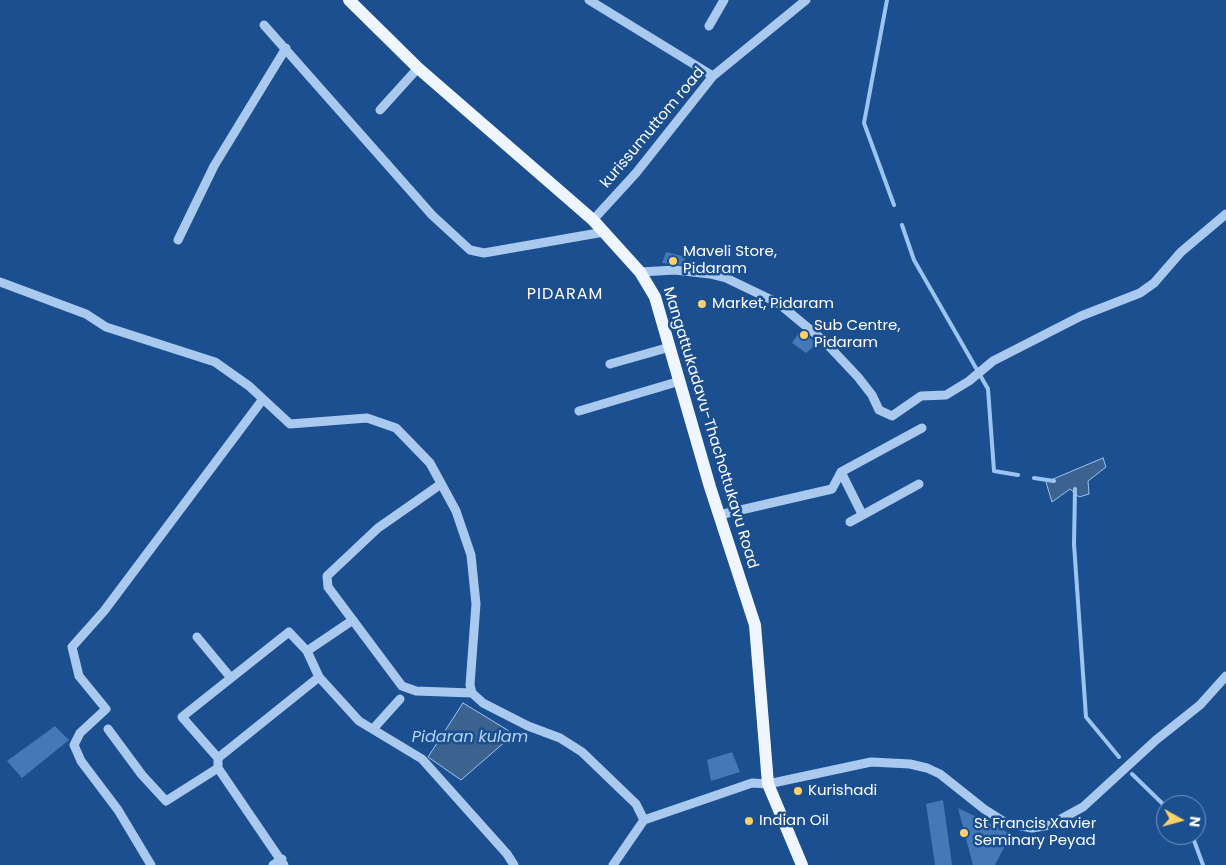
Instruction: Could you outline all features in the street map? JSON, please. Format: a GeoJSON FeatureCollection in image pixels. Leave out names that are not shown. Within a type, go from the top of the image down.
{"type":"FeatureCollection","features":[{"type":"Feature","properties":{"kind":"main road","name":"Mangattukadavu-Thachottukavu Road"},"geometry":{"type":"LineString","coordinates":[[349,0],[418,68],[593,220],[640,272],[655,297],[719,515],[754,625],[768,784],[802,865]]}},
{"type":"Feature","properties":{"kind":"street"},"geometry":{"type":"LineString","coordinates":[[589,0],[713,76]]}},
{"type":"Feature","properties":{"kind":"street"},"geometry":{"type":"LineString","coordinates":[[709,26],[724,0]]}},
{"type":"Feature","properties":{"kind":"street","name":"kurissumuttom road"},"geometry":{"type":"LineString","coordinates":[[593,220],[636,173],[713,76],[806,0]]}},
{"type":"Feature","properties":{"kind":"street"},"geometry":{"type":"LineString","coordinates":[[264,24],[432,215],[470,250],[484,253],[604,232]]}},
{"type":"Feature","properties":{"kind":"street"},"geometry":{"type":"LineString","coordinates":[[178,240],[214,166],[286,48]]}},
{"type":"Feature","properties":{"kind":"street"},"geometry":{"type":"LineString","coordinates":[[380,110],[418,68]]}},
{"type":"Feature","properties":{"kind":"street"},"geometry":{"type":"LineString","coordinates":[[640,272],[675,270],[710,274],[726,278],[778,303],[824,341],[858,377],[872,395],[879,410],[892,416],[921,396],[946,394],[969,381],[989,365],[1080,316],[1140,293],[1154,283],[1181,252],[1226,214]]}},
{"type":"Feature","properties":{"kind":"street"},"geometry":{"type":"LineString","coordinates":[[0,282],[86,314],[106,327],[152,340],[215,362],[249,386],[290,424],[367,418],[396,428],[430,463],[456,511],[471,554],[476,604],[470,685],[472,693],[483,703],[528,726],[560,738],[582,752],[636,804],[644,820]]}},
{"type":"Feature","properties":{"kind":"street"},"geometry":{"type":"LineString","coordinates":[[610,364],[670,347]]}},
{"type":"Feature","properties":{"kind":"street"},"geometry":{"type":"LineString","coordinates":[[579,410],[680,381]]}},
{"type":"Feature","properties":{"kind":"street"},"geometry":{"type":"LineString","coordinates":[[151,865],[118,810],[81,761],[74,745],[80,733],[106,709],[79,676],[72,647],[104,611],[263,399]]}},
{"type":"Feature","properties":{"kind":"street"},"geometry":{"type":"LineString","coordinates":[[719,515],[832,489],[841,472],[922,428]]}},
{"type":"Feature","properties":{"kind":"street"},"geometry":{"type":"LineString","coordinates":[[841,472],[862,514]]}},
{"type":"Feature","properties":{"kind":"street"},"geometry":{"type":"LineString","coordinates":[[441,484],[378,528],[327,576],[328,587],[402,686],[416,691],[472,693]]}},
{"type":"Feature","properties":{"kind":"street"},"geometry":{"type":"LineString","coordinates":[[850,522],[919,484]]}},
{"type":"Feature","properties":{"kind":"street"},"geometry":{"type":"LineString","coordinates":[[307,651],[353,620]]}},
{"type":"Feature","properties":{"kind":"street"},"geometry":{"type":"LineString","coordinates":[[273,865],[283,862],[273,852],[218,768],[218,758],[182,717],[289,632],[307,651],[319,677],[359,721],[422,759],[514,865]]}},
{"type":"Feature","properties":{"kind":"street"},"geometry":{"type":"LineString","coordinates":[[197,637],[231,678]]}},
{"type":"Feature","properties":{"kind":"street"},"geometry":{"type":"LineString","coordinates":[[613,865],[644,820],[752,783],[768,784],[871,762],[910,764],[940,774],[984,809],[1006,823],[1032,828],[1050,825],[1083,807],[1150,746],[1200,705],[1226,676]]}},
{"type":"Feature","properties":{"kind":"street"},"geometry":{"type":"LineString","coordinates":[[218,758],[319,677]]}},
{"type":"Feature","properties":{"kind":"street"},"geometry":{"type":"LineString","coordinates":[[373,729],[400,699]]}},
{"type":"Feature","properties":{"kind":"street"},"geometry":{"type":"LineString","coordinates":[[108,729],[142,775],[166,801],[218,768]]}},
{"type":"Feature","properties":{"kind":"water"},"geometry":{"type":"Polygon","coordinates":[[[1103,458],[1106,467],[1088,481],[1089,494],[1079,497],[1070,489],[1052,502],[1046,482],[1103,458]]]}},
{"type":"Feature","properties":{"kind":"water","name":"Pidaran kulam"},"geometry":{"type":"Polygon","coordinates":[[[463,703],[514,734],[461,780],[428,757],[463,703]]]}},
{"type":"Feature","properties":{"kind":"building"},"geometry":{"type":"Polygon","coordinates":[[[666,252],[686,257],[683,265],[662,263],[666,252]]]}},
{"type":"Feature","properties":{"kind":"building","name":"Sub Centre, Pidaram"},"geometry":{"type":"Polygon","coordinates":[[[801,330],[817,344],[806,353],[792,343],[801,330]]]}},
{"type":"Feature","properties":{"kind":"building"},"geometry":{"type":"Polygon","coordinates":[[[55,726],[69,740],[22,778],[7,761],[55,726]]]}},
{"type":"Feature","properties":{"kind":"building"},"geometry":{"type":"Polygon","coordinates":[[[732,752],[740,772],[711,781],[707,760],[732,752]]]}},
{"type":"Feature","properties":{"kind":"building"},"geometry":{"type":"Polygon","coordinates":[[[943,800],[952,865],[935,865],[926,804],[943,800]]]}},
{"type":"Feature","properties":{"kind":"building"},"geometry":{"type":"Polygon","coordinates":[[[958,808],[1011,834],[995,865],[973,865],[958,808]]]}},
{"type":"Feature","properties":{"kind":"waterway"},"geometry":{"type":"LineString","coordinates":[[887,0],[864,123],[894,205]]}},
{"type":"Feature","properties":{"kind":"waterway"},"geometry":{"type":"LineString","coordinates":[[902,225],[914,260],[988,389],[994,471],[1018,475]]}},
{"type":"Feature","properties":{"kind":"waterway"},"geometry":{"type":"LineString","coordinates":[[1034,478],[1054,481]]}},
{"type":"Feature","properties":{"kind":"waterway"},"geometry":{"type":"LineString","coordinates":[[1075,489],[1074,544],[1086,717],[1119,757]]}},
{"type":"Feature","properties":{"kind":"waterway"},"geometry":{"type":"LineString","coordinates":[[1132,774],[1156,797]]}},
{"type":"Feature","properties":{"kind":"waterway"},"geometry":{"type":"LineString","coordinates":[[1196,845],[1203,865]]}},
{"type":"Feature","properties":{"kind":"place","name":"Maveli Store, Pidaram"},"geometry":{"type":"Point","coordinates":[673,261]}},
{"type":"Feature","properties":{"kind":"place","name":"Market, Pidaram"},"geometry":{"type":"Point","coordinates":[702,304]}},
{"type":"Feature","properties":{"kind":"place","name":"Sub Centre, Pidaram"},"geometry":{"type":"Point","coordinates":[804,335]}},
{"type":"Feature","properties":{"kind":"place","name":"Kurishadi"},"geometry":{"type":"Point","coordinates":[798,791]}},
{"type":"Feature","properties":{"kind":"place","name":"Indian Oil"},"geometry":{"type":"Point","coordinates":[749,821]}},
{"type":"Feature","properties":{"kind":"place","name":"St Francis Xavier Seminary Peyad"},"geometry":{"type":"Point","coordinates":[964,833]}},
{"type":"Feature","properties":{"kind":"district","name":"PIDARAM"},"geometry":{"type":"Point","coordinates":[565,295]}}]}
